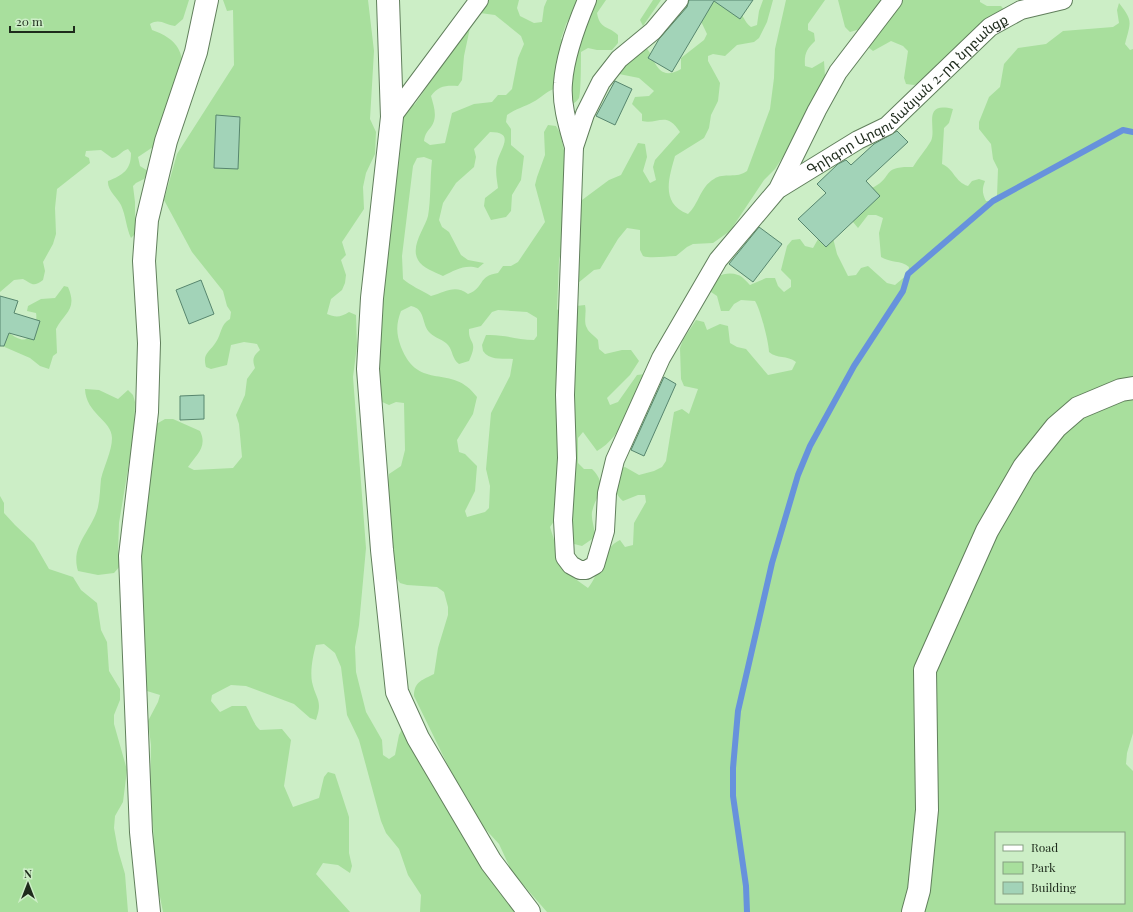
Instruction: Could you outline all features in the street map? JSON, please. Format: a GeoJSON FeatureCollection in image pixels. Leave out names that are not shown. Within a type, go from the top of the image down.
{"type":"FeatureCollection","features":[{"type":"Feature","properties":{"kind":"street"},"geometry":{"type":"LineString","coordinates":[[149,912],[141,824],[130,556],[147,412],[149,343],[144,279],[144,254],[148,213],[166,140],[196,52],[207,0]]}},
{"type":"Feature","properties":{"kind":"street"},"geometry":{"type":"LineString","coordinates":[[388,0],[392,117],[372,298],[368,369],[382,550],[397,692],[418,738],[491,862],[530,912]]}},
{"type":"Feature","properties":{"kind":"street"},"geometry":{"type":"LineString","coordinates":[[392,117],[479,0]]}},
{"type":"Feature","properties":{"kind":"street"},"geometry":{"type":"LineString","coordinates":[[587,0],[574,31],[563,83],[565,110],[574,146],[565,395],[567,458],[563,520],[565,557],[571,565],[580,570],[586,570],[595,565],[605,530],[607,493],[615,460],[661,358],[718,260],[778,189],[817,110],[838,72],[893,0]]}},
{"type":"Feature","properties":{"kind":"street"},"geometry":{"type":"LineString","coordinates":[[574,146],[585,114],[601,82],[619,59],[653,31],[679,0]]}},
{"type":"Feature","properties":{"kind":"street","name":"Գրիգոր Արզումանյան 2-րդ նրբանցք"},"geometry":{"type":"LineString","coordinates":[[778,189],[858,140],[887,126],[990,28],[1021,10],[1063,0]]}},
{"type":"Feature","properties":{"kind":"street"},"geometry":{"type":"LineString","coordinates":[[913,912],[919,890],[927,810],[925,670],[987,530],[1024,467],[1056,427],[1078,408],[1121,390],[1133,388]]}},
{"type":"Feature","properties":{"kind":"green space"},"geometry":{"type":"Polygon","coordinates":[[[0,0],[189,0],[183,19],[175,26],[160,22],[150,24],[152,30],[167,37],[175,44],[182,59],[153,147],[138,157],[140,166],[148,171],[144,179],[133,186],[135,202],[135,234],[131,238],[121,205],[108,184],[108,181],[122,174],[128,168],[131,153],[128,149],[112,158],[101,150],[86,151],[85,156],[89,158],[90,163],[57,189],[55,208],[56,234],[53,244],[43,262],[45,271],[43,280],[37,284],[34,284],[23,279],[14,280],[0,292],[0,0]]]}},
{"type":"Feature","properties":{"kind":"green space"},"geometry":{"type":"Polygon","coordinates":[[[223,0],[368,0],[374,51],[370,119],[376,132],[375,154],[366,173],[363,187],[364,209],[342,242],[346,255],[341,260],[346,275],[345,283],[342,290],[331,299],[327,314],[338,316],[349,312],[356,315],[357,346],[353,377],[366,548],[359,625],[355,647],[356,672],[366,712],[382,740],[383,755],[389,759],[395,755],[399,735],[402,729],[428,765],[434,788],[517,912],[420,912],[421,895],[408,875],[399,849],[386,833],[381,821],[359,740],[347,715],[341,667],[335,653],[324,644],[316,645],[313,658],[311,678],[319,704],[316,720],[310,718],[294,704],[246,686],[231,685],[212,695],[211,701],[220,712],[232,706],[246,706],[260,730],[282,729],[291,740],[284,786],[293,807],[319,798],[324,777],[328,772],[335,774],[349,817],[349,853],[352,866],[350,873],[338,865],[323,863],[316,874],[350,912],[163,912],[160,897],[156,891],[153,825],[150,810],[151,745],[148,721],[160,695],[147,691],[143,686],[144,616],[138,597],[134,555],[155,439],[153,426],[165,419],[173,419],[200,431],[203,442],[202,446],[188,467],[194,470],[233,468],[242,457],[239,424],[236,415],[245,395],[247,379],[255,368],[254,358],[260,350],[257,344],[244,342],[231,345],[227,365],[211,369],[206,367],[205,359],[207,353],[218,339],[224,324],[230,319],[231,312],[227,306],[223,291],[192,252],[164,200],[177,154],[234,65],[233,10],[227,11],[223,0]]]}},
{"type":"Feature","properties":{"kind":"green space"},"geometry":{"type":"Polygon","coordinates":[[[472,0],[519,0],[517,8],[520,16],[534,23],[542,22],[544,7],[547,0],[580,0],[566,24],[561,39],[568,42],[590,0],[606,0],[597,13],[598,18],[602,25],[618,35],[618,43],[612,50],[597,50],[588,48],[581,52],[580,95],[579,98],[572,104],[554,89],[533,102],[507,115],[506,122],[511,129],[511,145],[524,156],[521,180],[512,195],[511,211],[506,217],[491,220],[484,206],[485,198],[498,188],[496,166],[505,138],[503,135],[498,133],[490,132],[474,149],[476,157],[474,167],[456,183],[443,203],[439,220],[442,227],[449,232],[461,255],[468,260],[484,263],[478,268],[464,267],[443,276],[426,268],[418,260],[416,255],[417,243],[429,210],[432,160],[424,157],[417,158],[413,166],[402,256],[403,279],[431,296],[454,289],[468,294],[477,289],[484,279],[498,273],[503,266],[511,266],[518,262],[545,222],[535,185],[545,155],[544,132],[548,125],[556,126],[560,133],[566,159],[566,232],[559,260],[557,309],[562,315],[576,306],[585,305],[586,325],[589,331],[598,340],[599,349],[605,354],[622,350],[631,350],[639,361],[630,375],[607,398],[610,405],[618,402],[637,375],[645,374],[626,417],[614,437],[606,445],[597,451],[583,432],[578,438],[578,463],[584,469],[592,469],[600,480],[601,485],[592,512],[595,537],[582,546],[574,544],[572,521],[559,514],[550,527],[564,571],[588,588],[596,576],[605,555],[614,544],[620,540],[625,547],[633,545],[634,523],[646,502],[645,495],[638,495],[623,501],[619,497],[614,486],[617,469],[625,467],[639,475],[662,467],[666,461],[674,412],[682,409],[689,414],[698,389],[684,386],[681,379],[680,348],[683,340],[696,320],[704,322],[707,330],[720,324],[728,326],[730,343],[737,347],[746,349],[768,375],[792,370],[796,362],[789,358],[775,356],[769,352],[764,326],[755,301],[741,300],[734,304],[729,311],[721,311],[717,296],[711,292],[709,284],[718,277],[726,274],[740,276],[750,285],[766,278],[775,278],[778,286],[784,292],[791,287],[791,280],[781,270],[787,246],[792,240],[800,239],[805,246],[813,248],[821,234],[833,238],[837,254],[848,276],[856,275],[861,268],[868,266],[887,283],[895,285],[908,274],[909,267],[903,263],[881,257],[879,233],[883,218],[876,215],[868,215],[858,228],[853,222],[855,197],[859,191],[874,187],[884,179],[889,172],[896,168],[913,167],[931,141],[932,117],[934,112],[937,109],[943,108],[953,109],[949,123],[944,128],[942,164],[949,169],[960,182],[968,186],[972,181],[979,179],[985,181],[983,193],[986,201],[993,201],[997,196],[998,169],[993,159],[991,144],[979,129],[979,122],[989,97],[1000,87],[1004,64],[1018,48],[1046,44],[1063,31],[1113,27],[1119,23],[1117,10],[1119,3],[1124,9],[1130,22],[1125,44],[1130,50],[1133,49],[1133,733],[1127,753],[1126,764],[1133,771],[1133,912],[547,912],[512,872],[499,844],[478,821],[468,799],[455,780],[414,696],[414,691],[417,684],[434,674],[438,648],[448,615],[448,607],[444,592],[437,587],[407,585],[400,583],[396,577],[386,501],[389,474],[401,466],[405,450],[404,403],[396,402],[389,405],[380,401],[378,355],[381,336],[380,262],[399,123],[408,109],[415,104],[471,23],[464,56],[462,80],[458,86],[439,88],[431,96],[435,116],[424,141],[430,145],[445,143],[452,113],[474,104],[492,102],[498,95],[506,95],[512,89],[518,58],[524,44],[521,36],[495,15],[480,13],[472,0]],[[411,306],[401,311],[398,320],[398,337],[408,361],[417,369],[426,374],[457,381],[467,387],[477,397],[473,414],[457,440],[459,452],[465,454],[477,466],[475,491],[465,511],[467,517],[485,512],[489,508],[490,486],[486,469],[491,413],[510,376],[513,359],[493,358],[483,351],[482,345],[486,335],[499,335],[534,340],[537,336],[537,318],[527,312],[498,310],[492,312],[481,326],[469,329],[470,338],[473,345],[472,354],[469,361],[459,364],[455,360],[448,345],[430,333],[425,325],[421,313],[416,308],[411,306]]]}},
{"type":"Feature","properties":{"kind":"green space"},"geometry":{"type":"Polygon","coordinates":[[[653,0],[661,0],[643,26],[640,20],[653,0]]]}},
{"type":"Feature","properties":{"kind":"green space"},"geometry":{"type":"Polygon","coordinates":[[[685,0],[712,1],[725,4],[737,10],[751,27],[757,25],[759,11],[763,0],[773,0],[767,22],[759,38],[754,42],[737,45],[725,56],[713,54],[708,56],[708,61],[720,83],[718,101],[711,115],[709,128],[704,138],[675,156],[669,181],[670,197],[673,203],[679,209],[688,214],[709,182],[718,177],[739,175],[747,171],[770,109],[774,78],[775,49],[786,0],[825,0],[808,24],[808,30],[814,33],[815,41],[807,52],[805,66],[812,68],[824,61],[825,76],[797,135],[775,169],[764,180],[730,231],[713,243],[693,244],[676,256],[650,257],[643,256],[640,250],[640,230],[627,228],[618,239],[600,269],[594,270],[578,283],[575,212],[582,200],[609,180],[621,175],[638,143],[645,144],[647,157],[643,171],[650,183],[656,180],[653,167],[655,160],[680,132],[675,125],[666,120],[648,122],[642,121],[642,114],[632,104],[635,97],[649,96],[654,91],[639,78],[619,74],[617,68],[645,46],[662,71],[666,73],[673,73],[681,69],[681,58],[704,40],[707,34],[698,15],[687,8],[683,2],[685,0]]]}},
{"type":"Feature","properties":{"kind":"green space"},"geometry":{"type":"Polygon","coordinates":[[[838,0],[980,0],[980,2],[987,6],[1001,6],[1006,12],[977,27],[966,46],[927,81],[914,85],[906,84],[904,78],[908,51],[903,46],[891,41],[873,51],[868,47],[864,28],[850,32],[845,27],[838,0]]]}},
{"type":"Feature","properties":{"kind":"green space"},"geometry":{"type":"Polygon","coordinates":[[[64,286],[68,287],[71,295],[71,306],[56,329],[57,353],[53,356],[49,369],[40,366],[30,358],[0,345],[0,327],[17,338],[28,338],[35,326],[36,313],[27,311],[28,306],[41,299],[55,298],[64,286]]]}},
{"type":"Feature","properties":{"kind":"green space"},"geometry":{"type":"Polygon","coordinates":[[[85,389],[99,390],[118,399],[128,390],[133,395],[135,402],[134,433],[119,523],[118,552],[121,565],[114,573],[98,575],[78,571],[76,562],[79,546],[95,516],[98,507],[101,479],[112,443],[112,438],[108,426],[94,411],[86,398],[85,389]]]}},
{"type":"Feature","properties":{"kind":"green space"},"geometry":{"type":"Polygon","coordinates":[[[0,496],[4,503],[4,513],[34,543],[49,569],[73,577],[81,590],[97,603],[101,630],[107,642],[109,671],[120,689],[120,700],[114,715],[114,724],[127,770],[123,802],[115,816],[114,828],[118,850],[125,874],[128,912],[0,912],[0,496]]]}},
{"type":"Feature","properties":{"kind":"building"},"geometry":{"type":"Polygon","coordinates":[[[689,0],[753,0],[740,19],[714,1],[672,72],[648,58],[659,39],[687,7],[689,0]]]}},
{"type":"Feature","properties":{"kind":"building"},"geometry":{"type":"Polygon","coordinates":[[[615,81],[632,89],[615,125],[596,116],[615,81]]]}},
{"type":"Feature","properties":{"kind":"building"},"geometry":{"type":"Polygon","coordinates":[[[216,115],[240,117],[238,169],[214,168],[216,115]]]}},
{"type":"Feature","properties":{"kind":"building"},"geometry":{"type":"Polygon","coordinates":[[[897,131],[908,142],[866,181],[880,196],[826,247],[798,219],[826,193],[817,184],[838,164],[846,160],[851,165],[874,144],[897,131]]]}},
{"type":"Feature","properties":{"kind":"building"},"geometry":{"type":"Polygon","coordinates":[[[759,227],[782,244],[753,282],[729,264],[759,227]]]}},
{"type":"Feature","properties":{"kind":"building"},"geometry":{"type":"Polygon","coordinates":[[[201,280],[214,314],[189,324],[176,290],[201,280]]]}},
{"type":"Feature","properties":{"kind":"building"},"geometry":{"type":"Polygon","coordinates":[[[0,296],[18,301],[14,313],[40,321],[34,340],[9,333],[4,346],[0,346],[0,296]]]}},
{"type":"Feature","properties":{"kind":"building"},"geometry":{"type":"Polygon","coordinates":[[[664,377],[676,384],[644,456],[631,450],[664,377]]]}},
{"type":"Feature","properties":{"kind":"building"},"geometry":{"type":"Polygon","coordinates":[[[204,395],[204,419],[180,420],[180,396],[204,395]]]}},
{"type":"Feature","properties":{"kind":"waterway"},"geometry":{"type":"LineString","coordinates":[[747,912],[746,886],[733,796],[733,768],[738,711],[772,563],[798,475],[810,446],[854,366],[903,291],[908,274],[993,201],[1123,130],[1133,132]]}}]}
